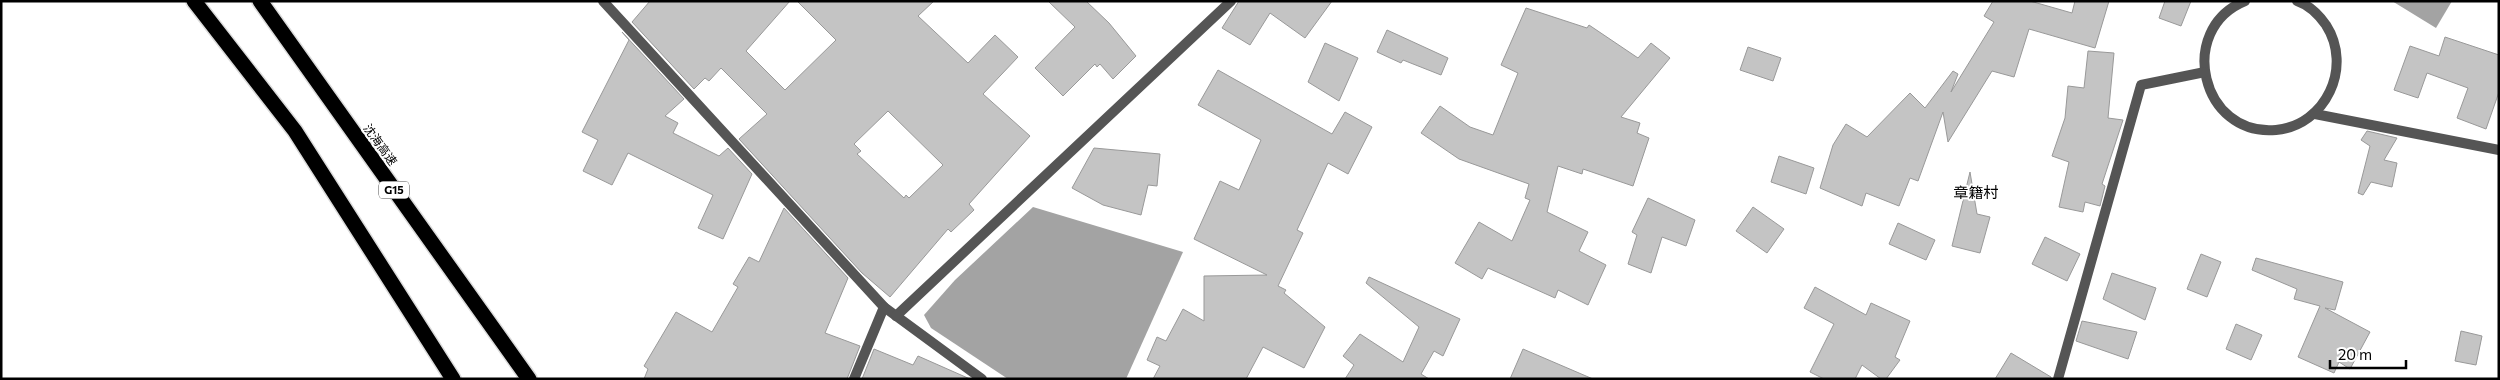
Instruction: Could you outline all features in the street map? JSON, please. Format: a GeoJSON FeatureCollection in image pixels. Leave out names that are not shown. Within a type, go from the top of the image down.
{"type":"FeatureCollection","features":[{"type":"Feature","properties":{"kind":"highway"},"geometry":{"type":"LineString","coordinates":[[194,1],[295,131],[453,379]]}},
{"type":"Feature","properties":{"kind":"highway","name":"沈海高速"},"geometry":{"type":"LineString","coordinates":[[260,1],[529,379]]}},
{"type":"Feature","properties":{"kind":"street"},"geometry":{"type":"LineString","coordinates":[[603,1],[884,307],[982,379]]}},
{"type":"Feature","properties":{"kind":"street"},"geometry":{"type":"LineString","coordinates":[[896,316],[1231,1]]}},
{"type":"Feature","properties":{"kind":"street"},"geometry":{"type":"LineString","coordinates":[[2245,1],[2236,5],[2218,20],[2207,40],[2203,63],[2207,85],[2218,105],[2234,119],[2254,128],[2275,130],[2296,125],[2315,114],[2328,97],[2336,76],[2338,55],[2332,34],[2320,16],[2297,1]]}},
{"type":"Feature","properties":{"kind":"street"},"geometry":{"type":"LineString","coordinates":[[2058,379],[2141,85],[2205,72]]}},
{"type":"Feature","properties":{"kind":"street"},"geometry":{"type":"LineString","coordinates":[[2315,114],[2499,150]]}},
{"type":"Feature","properties":{"kind":"street"},"geometry":{"type":"LineString","coordinates":[[854,379],[884,307]]}},
{"type":"Feature","properties":{"kind":"shaded area"},"geometry":{"type":"Polygon","coordinates":[[[2392,1],[2452,1],[2436,28],[2392,1]]]}},
{"type":"Feature","properties":{"kind":"shaded area"},"geometry":{"type":"Polygon","coordinates":[[[1033,207],[1183,252],[1126,379],[1008,379],[931,328],[924,315],[955,280],[1033,207]]]}},
{"type":"Feature","properties":{"kind":"building"},"geometry":{"type":"Polygon","coordinates":[[[650,1],[790,1],[746,51],[785,90],[836,40],[797,1],[934,1],[918,16],[968,63],[995,35],[1018,57],[983,94],[1030,136],[969,204],[974,210],[951,232],[948,229],[890,297],[862,273],[739,139],[767,114],[721,68],[709,81],[705,78],[694,89],[632,22],[650,1]],[[888,111],[854,144],[861,151],[857,154],[904,198],[906,195],[909,198],[943,165],[888,111]]]}},
{"type":"Feature","properties":{"kind":"building"},"geometry":{"type":"Polygon","coordinates":[[[1048,1],[1086,1],[1109,23],[1136,56],[1113,79],[1100,64],[1097,67],[1095,64],[1063,96],[1035,68],[1075,27],[1048,1]]]}},
{"type":"Feature","properties":{"kind":"building"},"geometry":{"type":"Polygon","coordinates":[[[1239,1],[1332,1],[1305,38],[1270,13],[1250,45],[1222,28],[1239,1]]]}},
{"type":"Feature","properties":{"kind":"building"},"geometry":{"type":"Polygon","coordinates":[[[1993,1],[2030,1],[2072,13],[2075,1],[2109,1],[2095,48],[2029,29],[2014,77],[1992,71],[1948,142],[1943,112],[1918,181],[1910,178],[1899,206],[1866,193],[1862,206],[1820,188],[1833,145],[1846,124],[1867,137],[1910,93],[1925,108],[1953,71],[1958,74],[1951,92],[1994,22],[1984,16],[1993,1]]]}},
{"type":"Feature","properties":{"kind":"building"},"geometry":{"type":"Polygon","coordinates":[[[2165,1],[2191,1],[2181,26],[2159,18],[2165,1]]]}},
{"type":"Feature","properties":{"kind":"building"},"geometry":{"type":"Polygon","coordinates":[[[1526,8],[1587,28],[1589,25],[1638,58],[1651,43],[1670,58],[1621,117],[1640,123],[1637,133],[1649,138],[1633,186],[1583,169],[1582,174],[1558,166],[1547,212],[1588,232],[1579,251],[1606,265],[1588,305],[1558,290],[1555,298],[1488,268],[1482,279],[1455,263],[1479,222],[1512,241],[1530,200],[1525,198],[1529,184],[1459,159],[1421,133],[1440,106],[1470,127],[1493,135],[1518,73],[1501,65],[1526,8]]]}},
{"type":"Feature","properties":{"kind":"building"},"geometry":{"type":"Polygon","coordinates":[[[1387,30],[1448,58],[1441,75],[1403,60],[1401,63],[1377,52],[1387,30]]]}},
{"type":"Feature","properties":{"kind":"building"},"geometry":{"type":"Polygon","coordinates":[[[622,32],[684,99],[665,116],[678,123],[673,133],[719,156],[728,148],[752,174],[723,239],[698,228],[713,195],[628,153],[612,185],[583,171],[598,140],[582,132],[629,40],[622,32]]]}},
{"type":"Feature","properties":{"kind":"building"},"geometry":{"type":"Polygon","coordinates":[[[2445,37],[2499,55],[2499,92],[2486,129],[2457,118],[2468,88],[2427,73],[2418,98],[2394,90],[2410,46],[2439,56],[2445,37]]]}},
{"type":"Feature","properties":{"kind":"building"},"geometry":{"type":"Polygon","coordinates":[[[1325,43],[1358,58],[1339,101],[1308,82],[1325,43]]]}},
{"type":"Feature","properties":{"kind":"building"},"geometry":{"type":"Polygon","coordinates":[[[1748,47],[1781,58],[1773,81],[1740,70],[1748,47]]]}},
{"type":"Feature","properties":{"kind":"building"},"geometry":{"type":"Polygon","coordinates":[[[2088,51],[2114,53],[2108,118],[2123,120],[2102,184],[2105,186],[2100,206],[2085,202],[2083,212],[2059,207],[2069,162],[2052,156],[2065,118],[2068,86],[2084,88],[2088,51]]]}},
{"type":"Feature","properties":{"kind":"building"},"geometry":{"type":"Polygon","coordinates":[[[1218,70],[1332,134],[1345,112],[1372,127],[1348,174],[1328,163],[1297,230],[1303,233],[1278,286],[1286,290],[1284,293],[1325,327],[1304,368],[1263,347],[1246,379],[1153,379],[1160,366],[1147,360],[1157,337],[1166,341],[1183,309],[1204,321],[1204,276],[1267,275],[1194,239],[1220,181],[1239,190],[1261,140],[1198,105],[1218,70]]]}},
{"type":"Feature","properties":{"kind":"building"},"geometry":{"type":"Polygon","coordinates":[[[2367,131],[2397,138],[2384,160],[2397,163],[2392,187],[2371,182],[2363,195],[2358,193],[2370,146],[2361,140],[2367,131]]]}},
{"type":"Feature","properties":{"kind":"building"},"geometry":{"type":"Polygon","coordinates":[[[1094,148],[1160,154],[1157,186],[1148,185],[1141,215],[1103,205],[1072,188],[1094,148]]]}},
{"type":"Feature","properties":{"kind":"building"},"geometry":{"type":"Polygon","coordinates":[[[1779,156],[1814,168],[1806,194],[1771,182],[1779,156]]]}},
{"type":"Feature","properties":{"kind":"building"},"geometry":{"type":"Polygon","coordinates":[[[1970,172],[1977,214],[1990,217],[1980,253],[1952,246],[1970,172]]]}},
{"type":"Feature","properties":{"kind":"building"},"geometry":{"type":"Polygon","coordinates":[[[1648,198],[1695,220],[1686,246],[1662,237],[1651,273],[1628,264],[1637,235],[1632,232],[1648,198]]]}},
{"type":"Feature","properties":{"kind":"building"},"geometry":{"type":"Polygon","coordinates":[[[1753,207],[1784,229],[1767,253],[1736,231],[1753,207]]]}},
{"type":"Feature","properties":{"kind":"building"},"geometry":{"type":"Polygon","coordinates":[[[784,208],[848,278],[825,333],[860,346],[847,379],[644,379],[648,369],[644,366],[676,312],[712,332],[738,287],[733,284],[749,257],[759,262],[784,208]]]}},
{"type":"Feature","properties":{"kind":"building"},"geometry":{"type":"Polygon","coordinates":[[[1898,223],[1935,240],[1926,260],[1889,244],[1898,223]]]}},
{"type":"Feature","properties":{"kind":"building"},"geometry":{"type":"Polygon","coordinates":[[[2045,237],[2080,254],[2067,281],[2032,264],[2045,237]]]}},
{"type":"Feature","properties":{"kind":"building"},"geometry":{"type":"Polygon","coordinates":[[[2201,254],[2221,262],[2207,297],[2187,289],[2201,254]]]}},
{"type":"Feature","properties":{"kind":"building"},"geometry":{"type":"Polygon","coordinates":[[[2256,258],[2343,282],[2335,310],[2325,308],[2370,332],[2350,369],[2339,362],[2334,373],[2298,357],[2320,306],[2294,299],[2297,289],[2252,270],[2256,258]]]}},
{"type":"Feature","properties":{"kind":"building"},"geometry":{"type":"Polygon","coordinates":[[[2112,273],[2156,288],[2145,320],[2103,299],[2112,273]]]}},
{"type":"Feature","properties":{"kind":"building"},"geometry":{"type":"Polygon","coordinates":[[[1369,277],[1460,319],[1443,356],[1434,351],[1421,374],[1429,379],[1345,379],[1354,365],[1343,356],[1360,334],[1403,362],[1419,327],[1366,283],[1369,277]]]}},
{"type":"Feature","properties":{"kind":"building"},"geometry":{"type":"Polygon","coordinates":[[[1815,287],[1866,315],[1871,303],[1910,321],[1895,357],[1900,360],[1886,379],[1881,379],[1862,365],[1855,379],[1824,379],[1810,372],[1834,324],[1804,308],[1815,287]]]}},
{"type":"Feature","properties":{"kind":"building"},"geometry":{"type":"Polygon","coordinates":[[[2082,321],[2137,332],[2128,359],[2076,341],[2082,321]]]}},
{"type":"Feature","properties":{"kind":"building"},"geometry":{"type":"Polygon","coordinates":[[[2236,324],[2262,335],[2251,360],[2226,349],[2236,324]]]}},
{"type":"Feature","properties":{"kind":"building"},"geometry":{"type":"Polygon","coordinates":[[[2461,331],[2482,336],[2476,365],[2455,361],[2461,331]]]}},
{"type":"Feature","properties":{"kind":"building"},"geometry":{"type":"Polygon","coordinates":[[[874,349],[913,365],[918,356],[970,379],[862,379],[874,349]]]}},
{"type":"Feature","properties":{"kind":"building"},"geometry":{"type":"Polygon","coordinates":[[[1523,349],[1593,379],[1510,379],[1523,349]]]}},
{"type":"Feature","properties":{"kind":"building"},"geometry":{"type":"Polygon","coordinates":[[[2011,353],[2051,377],[2051,379],[1995,379],[2011,353]]]}},
{"type":"Feature","properties":{"kind":"district","name":"章籍村"},"geometry":{"type":"Point","coordinates":[1976,193]}}]}
